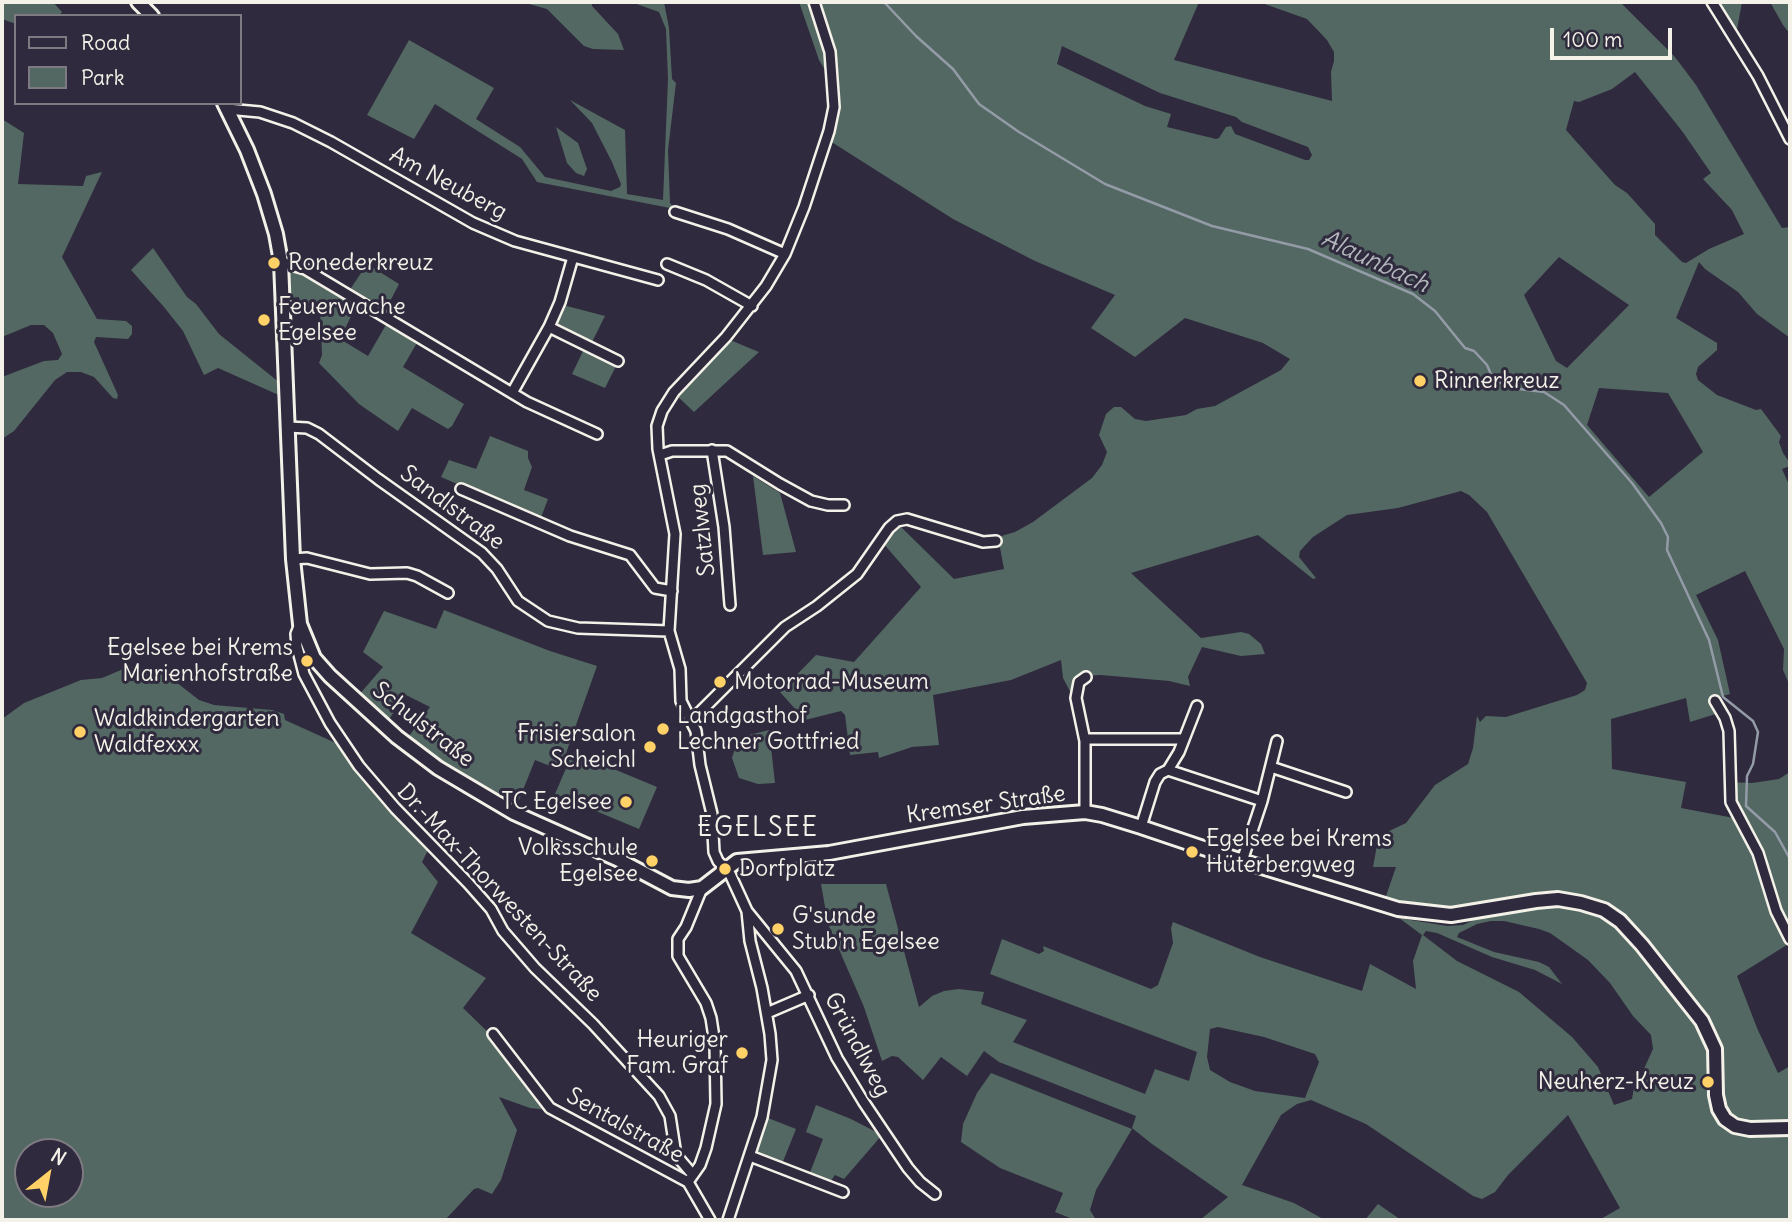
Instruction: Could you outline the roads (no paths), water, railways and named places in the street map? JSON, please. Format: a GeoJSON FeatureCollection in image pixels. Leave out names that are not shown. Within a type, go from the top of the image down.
{"type":"FeatureCollection","features":[{"type":"Feature","properties":{"kind":"street"},"geometry":{"type":"LineString","coordinates":[[728,1220],[762,1117],[772,1060],[767,1013],[750,941],[747,911],[736,886],[714,852],[712,814],[692,720],[681,701],[680,669],[669,631],[675,534],[657,426],[662,411],[674,392],[752,306],[785,254],[816,174],[834,107],[830,52],[814,2]]}},
{"type":"Feature","properties":{"kind":"street"},"geometry":{"type":"LineString","coordinates":[[1712,2],[1758,76],[1790,139]]}},
{"type":"Feature","properties":{"kind":"street"},"geometry":{"type":"LineString","coordinates":[[226,106],[247,150],[276,234],[281,262],[288,427]]}},
{"type":"Feature","properties":{"kind":"street","name":"Am Neuberg"},"geometry":{"type":"LineString","coordinates":[[226,106],[260,111],[293,123],[481,227],[515,241],[658,280]]}},
{"type":"Feature","properties":{"kind":"street"},"geometry":{"type":"LineString","coordinates":[[675,212],[728,229],[785,254]]}},
{"type":"Feature","properties":{"kind":"street"},"geometry":{"type":"LineString","coordinates":[[512,393],[549,327],[560,302],[573,257]]}},
{"type":"Feature","properties":{"kind":"street"},"geometry":{"type":"LineString","coordinates":[[281,262],[306,269],[512,393],[597,434]]}},
{"type":"Feature","properties":{"kind":"street"},"geometry":{"type":"LineString","coordinates":[[667,264],[706,280],[752,306]]}},
{"type":"Feature","properties":{"kind":"street"},"geometry":{"type":"LineString","coordinates":[[549,327],[618,361]]}},
{"type":"Feature","properties":{"kind":"street","name":"Schulstraße"},"geometry":{"type":"LineString","coordinates":[[288,427],[293,559],[300,624],[314,658],[330,676],[397,737],[438,768],[514,813],[659,881],[681,889],[702,888]]}},
{"type":"Feature","properties":{"kind":"street","name":"Sandlstraße"},"geometry":{"type":"LineString","coordinates":[[288,427],[307,428],[319,434],[378,480],[482,553],[497,569],[518,601],[548,621],[578,628],[669,631]]}},
{"type":"Feature","properties":{"kind":"street","name":"Satzlweg"},"geometry":{"type":"LineString","coordinates":[[712,450],[724,527],[730,605]]}},
{"type":"Feature","properties":{"kind":"street","name":"Satzlweg"},"geometry":{"type":"LineString","coordinates":[[660,455],[672,451],[727,451],[811,500],[828,505],[844,505]]}},
{"type":"Feature","properties":{"kind":"street"},"geometry":{"type":"LineString","coordinates":[[461,489],[570,536],[630,555],[654,588],[672,591]]}},
{"type":"Feature","properties":{"kind":"street"},"geometry":{"type":"LineString","coordinates":[[692,720],[785,627],[857,574],[889,528],[897,522],[907,519],[983,542],[996,541]]}},
{"type":"Feature","properties":{"kind":"street"},"geometry":{"type":"LineString","coordinates":[[293,559],[307,558],[370,574],[407,573],[448,593]]}},
{"type":"Feature","properties":{"kind":"street","name":"Dr.-Max-Thorwesten-Straße"},"geometry":{"type":"LineString","coordinates":[[300,624],[296,634],[297,647],[304,674],[330,723],[353,758],[395,808],[491,909],[503,931],[535,968],[593,1024],[659,1096],[670,1116],[676,1155],[691,1179],[710,1220]]}},
{"type":"Feature","properties":{"kind":"street"},"geometry":{"type":"LineString","coordinates":[[1085,813],[1085,741],[1076,698],[1079,682],[1086,677]]}},
{"type":"Feature","properties":{"kind":"street"},"geometry":{"type":"LineString","coordinates":[[1715,701],[1729,731],[1731,802],[1758,853],[1776,911],[1790,939]]}},
{"type":"Feature","properties":{"kind":"street"},"geometry":{"type":"LineString","coordinates":[[1141,827],[1155,782],[1160,774],[1168,770],[1185,739],[1197,706]]}},
{"type":"Feature","properties":{"kind":"street"},"geometry":{"type":"LineString","coordinates":[[1085,741],[1185,739]]}},
{"type":"Feature","properties":{"kind":"street"},"geometry":{"type":"LineString","coordinates":[[1242,861],[1278,741]]}},
{"type":"Feature","properties":{"kind":"street"},"geometry":{"type":"LineString","coordinates":[[1271,767],[1346,792]]}},
{"type":"Feature","properties":{"kind":"street"},"geometry":{"type":"LineString","coordinates":[[1168,770],[1262,801]]}},
{"type":"Feature","properties":{"kind":"street","name":"Kremser Straße"},"geometry":{"type":"LineString","coordinates":[[725,869],[737,861],[829,853],[1045,814],[1085,813],[1102,815],[1365,900],[1409,911],[1451,915],[1536,901],[1558,899],[1581,903],[1604,910],[1620,921],[1642,944],[1710,1034],[1715,1049],[1716,1095],[1719,1109],[1725,1119],[1735,1126],[1750,1129],[1790,1128]]}},
{"type":"Feature","properties":{"kind":"street"},"geometry":{"type":"LineString","coordinates":[[691,1179],[706,1148],[716,1104],[715,1044],[706,1003],[683,968],[677,948],[678,939],[694,910],[702,888],[725,869]]}},
{"type":"Feature","properties":{"kind":"street","name":"Gründlweg"},"geometry":{"type":"LineString","coordinates":[[747,911],[796,971],[844,1073],[908,1168],[935,1194]]}},
{"type":"Feature","properties":{"kind":"street"},"geometry":{"type":"LineString","coordinates":[[767,1013],[808,995]]}},
{"type":"Feature","properties":{"kind":"street","name":"Sentalstraße"},"geometry":{"type":"LineString","coordinates":[[493,1034],[550,1108],[691,1179]]}},
{"type":"Feature","properties":{"kind":"street"},"geometry":{"type":"LineString","coordinates":[[750,1156],[844,1192]]}},
{"type":"Feature","properties":{"kind":"waterway","name":"Alaunbach"},"geometry":{"type":"LineString","coordinates":[[884,2],[916,36],[953,69],[979,104],[1019,132],[1105,184],[1212,226],[1308,249],[1413,294],[1435,311],[1465,348],[1474,351],[1487,365],[1493,379],[1511,388],[1544,392],[1564,405],[1632,483],[1668,537],[1667,550],[1709,640],[1723,697],[1753,721],[1758,732],[1753,764],[1747,776],[1746,806],[1775,832],[1790,859]]}},
{"type":"Feature","properties":{"kind":"place","name":"Ronederkreuz"},"geometry":{"type":"Point","coordinates":[274,263]}},
{"type":"Feature","properties":{"kind":"place","name":"Feuerwache Egelsee"},"geometry":{"type":"Point","coordinates":[264,320]}},
{"type":"Feature","properties":{"kind":"place","name":"Rinnerkreuz"},"geometry":{"type":"Point","coordinates":[1420,381]}},
{"type":"Feature","properties":{"kind":"place","name":"Egelsee bei Krems Marienhofstraße"},"geometry":{"type":"Point","coordinates":[307,661]}},
{"type":"Feature","properties":{"kind":"place","name":"Motorrad-Museum"},"geometry":{"type":"Point","coordinates":[720,682]}},
{"type":"Feature","properties":{"kind":"place","name":"Landgasthof Lechner Gottfried"},"geometry":{"type":"Point","coordinates":[663,729]}},
{"type":"Feature","properties":{"kind":"place","name":"Waldkindergarten Waldfexxx"},"geometry":{"type":"Point","coordinates":[80,732]}},
{"type":"Feature","properties":{"kind":"place","name":"Frisiersalon Scheichl"},"geometry":{"type":"Point","coordinates":[650,747]}},
{"type":"Feature","properties":{"kind":"place","name":"TC Egelsee"},"geometry":{"type":"Point","coordinates":[626,802]}},
{"type":"Feature","properties":{"kind":"place","name":"Egelsee bei Krems Hüterbergweg"},"geometry":{"type":"Point","coordinates":[1192,852]}},
{"type":"Feature","properties":{"kind":"place","name":"Volksschule Egelsee"},"geometry":{"type":"Point","coordinates":[652,861]}},
{"type":"Feature","properties":{"kind":"place","name":"Dorfplatz"},"geometry":{"type":"Point","coordinates":[725,869]}},
{"type":"Feature","properties":{"kind":"place","name":"G'sunde Stub'n Egelsee"},"geometry":{"type":"Point","coordinates":[778,929]}},
{"type":"Feature","properties":{"kind":"place","name":"Heuriger Fam. Graf"},"geometry":{"type":"Point","coordinates":[742,1053]}},
{"type":"Feature","properties":{"kind":"place","name":"Neuherz-Kreuz"},"geometry":{"type":"Point","coordinates":[1708,1082]}},
{"type":"Feature","properties":{"kind":"district","name":"EGELSEE"},"geometry":{"type":"Point","coordinates":[758,829]}}]}
